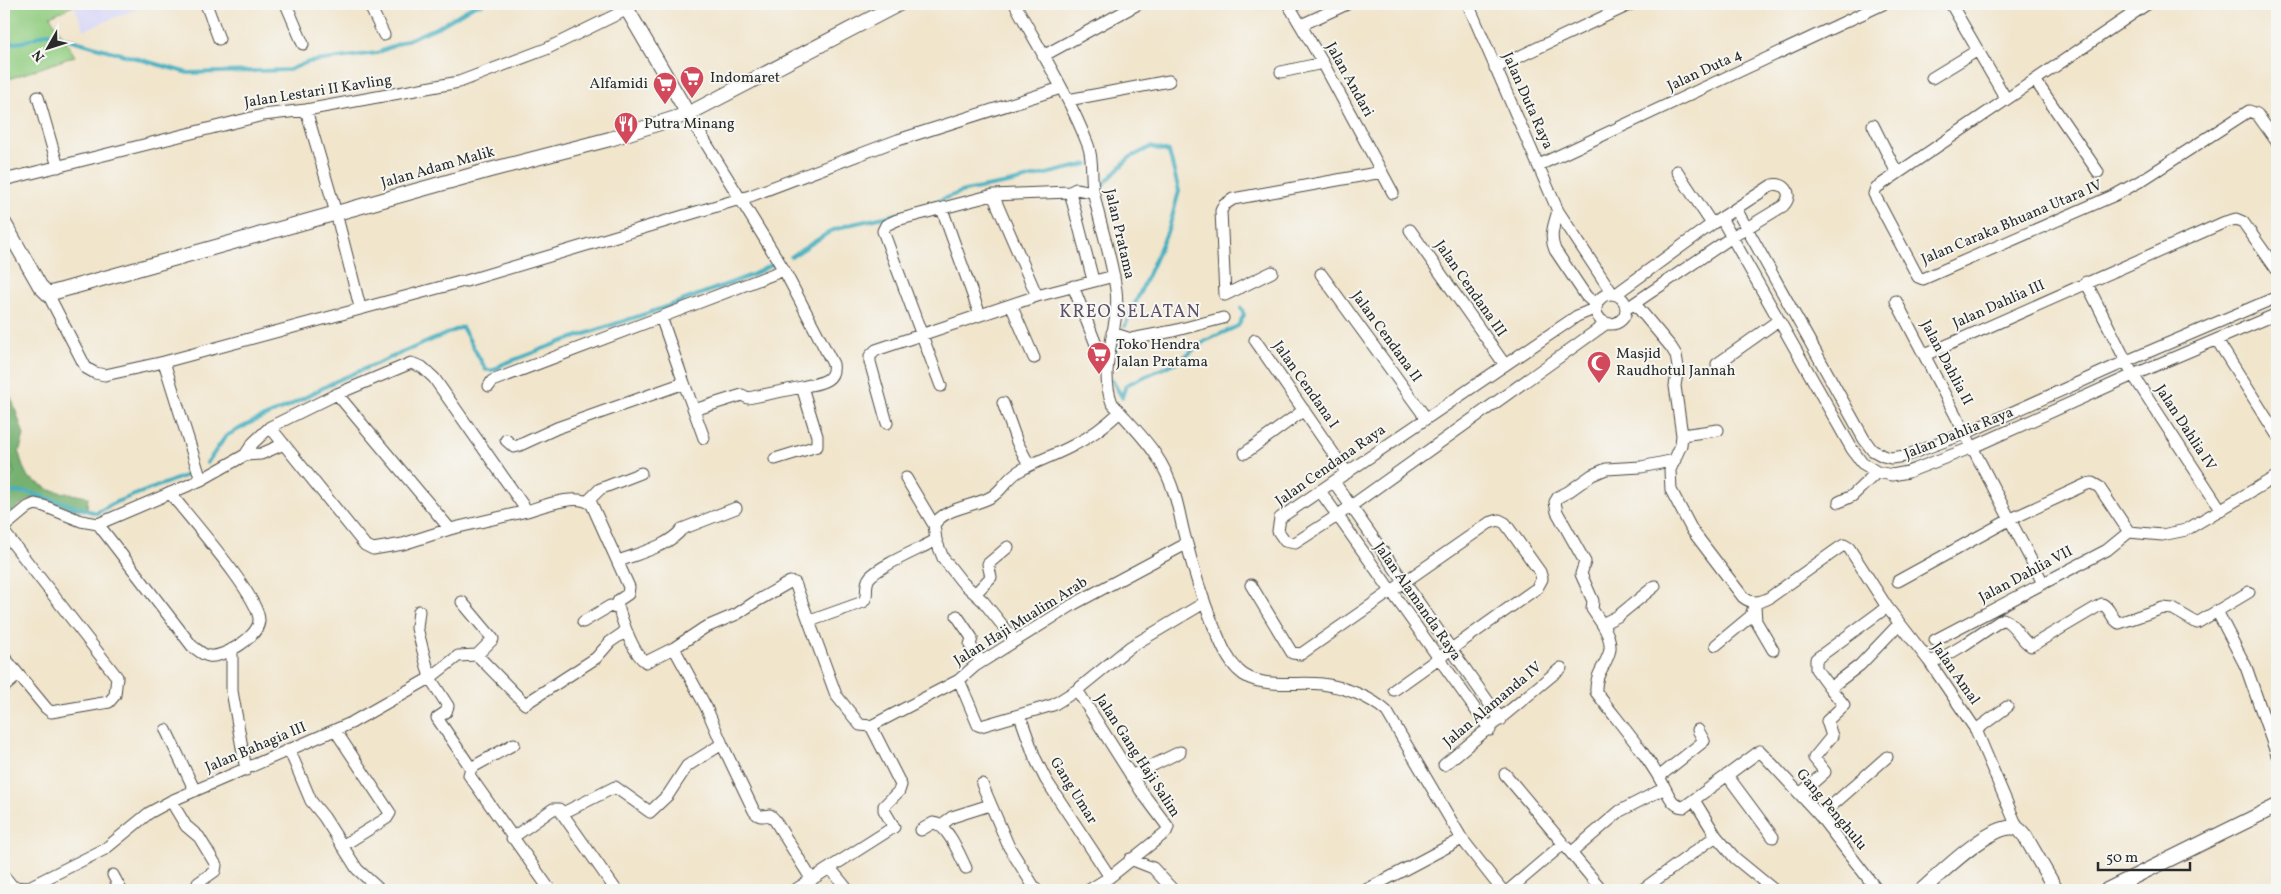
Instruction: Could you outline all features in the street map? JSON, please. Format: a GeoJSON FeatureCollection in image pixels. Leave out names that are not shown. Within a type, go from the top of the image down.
{"type":"FeatureCollection","features":[{"type":"Feature","properties":{"kind":"street"},"geometry":{"type":"LineString","coordinates":[[206,4],[218,39]]}},
{"type":"Feature","properties":{"kind":"street"},"geometry":{"type":"LineString","coordinates":[[286,4],[303,44]]}},
{"type":"Feature","properties":{"kind":"street"},"geometry":{"type":"LineString","coordinates":[[370,4],[384,35]]}},
{"type":"Feature","properties":{"kind":"street","name":"Jalan Adam Malik"},"geometry":{"type":"LineString","coordinates":[[48,294],[336,213],[610,139],[688,114],[899,4]]}},
{"type":"Feature","properties":{"kind":"street","name":"Jalan Pratama"},"geometry":{"type":"LineString","coordinates":[[1015,4],[1068,100],[1091,154],[1093,192],[1114,276],[1118,311],[1112,333],[1107,374],[1109,395],[1120,412],[1152,446],[1164,467],[1175,496],[1186,544],[1204,602],[1231,662],[1252,680],[1262,683],[1285,682],[1336,686],[1379,705],[1388,712],[1462,839],[1502,890]]}},
{"type":"Feature","properties":{"kind":"street"},"geometry":{"type":"LineString","coordinates":[[1043,56],[1138,4]]}},
{"type":"Feature","properties":{"kind":"street","name":"Jalan Andari"},"geometry":{"type":"LineString","coordinates":[[1288,4],[1323,63],[1393,193]]}},
{"type":"Feature","properties":{"kind":"street"},"geometry":{"type":"LineString","coordinates":[[1301,25],[1347,4]]}},
{"type":"Feature","properties":{"kind":"street","name":"Jalan Duta Raya"},"geometry":{"type":"LineString","coordinates":[[1468,4],[1558,211],[1614,294]]}},
{"type":"Feature","properties":{"kind":"street"},"geometry":{"type":"LineString","coordinates":[[1495,68],[1631,4]]}},
{"type":"Feature","properties":{"kind":"street","name":"Jalan Duta 4"},"geometry":{"type":"LineString","coordinates":[[1540,169],[1883,4]]}},
{"type":"Feature","properties":{"kind":"street"},"geometry":{"type":"LineString","coordinates":[[1952,4],[2006,99]]}},
{"type":"Feature","properties":{"kind":"street","name":"Jalan Caraka Bhuana Utara IV"},"geometry":{"type":"LineString","coordinates":[[2147,4],[1876,188],[1874,194],[1915,274],[1923,279],[2115,195],[2142,180],[2249,111],[2257,114],[2277,142]]}},
{"type":"Feature","properties":{"kind":"street"},"geometry":{"type":"LineString","coordinates":[[627,6],[688,114],[784,270],[833,364],[834,373],[831,378],[802,387],[748,398],[742,395],[694,410]]}},
{"type":"Feature","properties":{"kind":"street","name":"Jalan Lestari II Kavling"},"geometry":{"type":"LineString","coordinates":[[4,180],[263,115],[306,110],[459,82],[546,49],[627,6]]}},
{"type":"Feature","properties":{"kind":"street"},"geometry":{"type":"LineString","coordinates":[[1932,78],[1978,50]]}},
{"type":"Feature","properties":{"kind":"street"},"geometry":{"type":"LineString","coordinates":[[1281,72],[1323,63]]}},
{"type":"Feature","properties":{"kind":"street"},"geometry":{"type":"LineString","coordinates":[[1068,100],[1169,80]]}},
{"type":"Feature","properties":{"kind":"street"},"geometry":{"type":"LineString","coordinates":[[2035,80],[2098,172]]}},
{"type":"Feature","properties":{"kind":"street"},"geometry":{"type":"LineString","coordinates":[[4,223],[40,286],[48,294],[86,368],[95,373],[105,375],[164,362],[360,307],[463,281],[741,199],[898,140],[1061,88]]}},
{"type":"Feature","properties":{"kind":"street"},"geometry":{"type":"LineString","coordinates":[[38,97],[58,167]]}},
{"type":"Feature","properties":{"kind":"street"},"geometry":{"type":"LineString","coordinates":[[306,110],[336,213],[360,307]]}},
{"type":"Feature","properties":{"kind":"street"},"geometry":{"type":"LineString","coordinates":[[1873,124],[1897,173]]}},
{"type":"Feature","properties":{"kind":"street"},"geometry":{"type":"LineString","coordinates":[[1677,171],[1732,237],[1852,449],[1862,463],[1876,472],[1852,496],[1839,502]]}},
{"type":"Feature","properties":{"kind":"street"},"geometry":{"type":"LineString","coordinates":[[1272,272],[1226,295],[1221,211],[1224,205],[1233,199],[1382,172]]}},
{"type":"Feature","properties":{"kind":"street"},"geometry":{"type":"LineString","coordinates":[[1558,211],[1551,234],[1554,250],[1586,296],[1596,306],[1598,316],[1607,323],[1614,323],[1621,320],[1631,306],[1788,201],[1789,195],[1786,187],[1779,184],[1772,185],[1717,221],[1614,294],[1602,296],[1596,306]]}},
{"type":"Feature","properties":{"kind":"street"},"geometry":{"type":"LineString","coordinates":[[941,386],[883,232],[886,225],[897,220],[993,195],[1070,192],[1076,189],[1093,192]]}},
{"type":"Feature","properties":{"kind":"street"},"geometry":{"type":"LineString","coordinates":[[1070,192],[1093,280]]}},
{"type":"Feature","properties":{"kind":"street"},"geometry":{"type":"LineString","coordinates":[[993,195],[1037,296]]}},
{"type":"Feature","properties":{"kind":"street"},"geometry":{"type":"LineString","coordinates":[[942,209],[980,315]]}},
{"type":"Feature","properties":{"kind":"street","name":"Jalan Dahlia Raya"},"geometry":{"type":"LineString","coordinates":[[1736,209],[1864,439],[1872,450],[1891,458],[1905,456],[1966,433],[2277,297]]}},
{"type":"Feature","properties":{"kind":"street","name":"Jalan Dahlia III"},"geometry":{"type":"LineString","coordinates":[[1925,355],[2213,226],[2236,219],[2243,222],[2277,270]]}},
{"type":"Feature","properties":{"kind":"street","name":"Jalan Cendana III"},"geometry":{"type":"LineString","coordinates":[[1410,230],[1505,365]]}},
{"type":"Feature","properties":{"kind":"street"},"geometry":{"type":"LineString","coordinates":[[489,386],[492,381],[784,270]]}},
{"type":"Feature","properties":{"kind":"street","name":"Jalan Cendana II"},"geometry":{"type":"LineString","coordinates":[[1321,274],[1426,418]]}},
{"type":"Feature","properties":{"kind":"street"},"geometry":{"type":"LineString","coordinates":[[887,423],[870,362],[870,356],[876,350],[923,336],[1037,296],[1114,276]]}},
{"type":"Feature","properties":{"kind":"street"},"geometry":{"type":"LineString","coordinates":[[2086,282],[2127,361]]}},
{"type":"Feature","properties":{"kind":"street"},"geometry":{"type":"LineString","coordinates":[[1073,286],[1097,347]]}},
{"type":"Feature","properties":{"kind":"street"},"geometry":{"type":"LineString","coordinates":[[1614,294],[1631,306],[1676,355],[1678,366],[1675,386],[1682,436],[1681,445],[1670,470],[1671,490],[1688,522],[1743,597],[1754,602]]}},
{"type":"Feature","properties":{"kind":"street","name":"Jalan Dahlia II"},"geometry":{"type":"LineString","coordinates":[[1896,301],[2043,583]]}},
{"type":"Feature","properties":{"kind":"street"},"geometry":{"type":"LineString","coordinates":[[1011,305],[1034,358]]}},
{"type":"Feature","properties":{"kind":"street","name":"Jalan Cendana Raya"},"geometry":{"type":"LineString","coordinates":[[1596,306],[1577,316],[1280,518],[1278,531],[1285,541],[1295,543],[1352,506],[1607,323]]}},
{"type":"Feature","properties":{"kind":"street","name":"Jalan Dahlia Raya"},"geometry":{"type":"LineString","coordinates":[[1876,472],[1892,474],[1908,472],[1973,447],[2133,375],[2277,314]]}},
{"type":"Feature","properties":{"kind":"street"},"geometry":{"type":"LineString","coordinates":[[661,316],[704,438]]}},
{"type":"Feature","properties":{"kind":"street"},"geometry":{"type":"LineString","coordinates":[[1112,333],[1131,339],[1173,331],[1223,318]]}},
{"type":"Feature","properties":{"kind":"street"},"geometry":{"type":"LineString","coordinates":[[1717,364],[1779,320]]}},
{"type":"Feature","properties":{"kind":"street","name":"Jalan Cendana I"},"geometry":{"type":"LineString","coordinates":[[1255,340],[1347,472]]}},
{"type":"Feature","properties":{"kind":"street"},"geometry":{"type":"LineString","coordinates":[[2217,340],[2277,435]]}},
{"type":"Feature","properties":{"kind":"street","name":"Jalan Dahlia IV"},"geometry":{"type":"LineString","coordinates":[[2127,361],[2133,375],[2221,510]]}},
{"type":"Feature","properties":{"kind":"street"},"geometry":{"type":"LineString","coordinates":[[164,362],[201,480]]}},
{"type":"Feature","properties":{"kind":"street"},"geometry":{"type":"LineString","coordinates":[[245,455],[253,443],[270,427],[337,394],[411,363],[422,367],[434,378],[527,511]]}},
{"type":"Feature","properties":{"kind":"street"},"geometry":{"type":"LineString","coordinates":[[506,440],[514,447],[518,446],[557,428],[684,383]]}},
{"type":"Feature","properties":{"kind":"street"},"geometry":{"type":"LineString","coordinates":[[774,459],[814,449],[817,446],[817,436],[802,387]]}},
{"type":"Feature","properties":{"kind":"street"},"geometry":{"type":"LineString","coordinates":[[337,394],[450,529]]}},
{"type":"Feature","properties":{"kind":"street"},"geometry":{"type":"LineString","coordinates":[[1003,403],[1017,442],[1029,466]]}},
{"type":"Feature","properties":{"kind":"street"},"geometry":{"type":"LineString","coordinates":[[1245,453],[1304,410]]}},
{"type":"Feature","properties":{"kind":"street"},"geometry":{"type":"LineString","coordinates":[[934,525],[951,511],[974,505],[995,495],[1007,480],[1029,466],[1097,432],[1120,412]]}},
{"type":"Feature","properties":{"kind":"street"},"geometry":{"type":"LineString","coordinates":[[270,427],[365,544],[372,549],[403,544],[450,529],[562,501],[588,500],[619,561],[630,591],[617,602],[618,609],[626,630],[641,659],[646,662],[674,648],[704,628],[737,614],[790,582],[797,585],[836,695],[860,725],[871,726],[901,785],[899,791],[884,806],[886,814],[894,827],[795,890]]}},
{"type":"Feature","properties":{"kind":"street"},"geometry":{"type":"LineString","coordinates":[[1682,436],[1718,430]]}},
{"type":"Feature","properties":{"kind":"street"},"geometry":{"type":"LineString","coordinates":[[4,527],[28,507],[35,504],[81,521],[98,524],[201,480],[245,455],[261,454],[284,444]]}},
{"type":"Feature","properties":{"kind":"street"},"geometry":{"type":"LineString","coordinates":[[1674,460],[1641,467],[1606,469],[1592,475],[1558,497],[1555,502],[1557,512],[1585,562],[1581,574],[1593,602],[1592,609],[1607,632],[1610,648],[1608,659],[1596,682],[1596,692],[1660,776],[1676,806],[1684,807],[1727,775],[1774,837]]}},
{"type":"Feature","properties":{"kind":"street"},"geometry":{"type":"LineString","coordinates":[[588,500],[600,489],[641,473]]}},
{"type":"Feature","properties":{"kind":"street"},"geometry":{"type":"LineString","coordinates":[[1898,581],[2009,520],[2092,483],[2100,487],[2129,532],[2151,535],[2170,534],[2186,530],[2277,476]]}},
{"type":"Feature","properties":{"kind":"street"},"geometry":{"type":"LineString","coordinates":[[906,478],[934,525],[936,540],[943,558],[962,582],[976,593],[1015,641]]}},
{"type":"Feature","properties":{"kind":"street","name":"Jalan Alamanda Raya"},"geometry":{"type":"LineString","coordinates":[[1334,482],[1501,720]]}},
{"type":"Feature","properties":{"kind":"street","name":"Jalan Alamanda Raya"},"geometry":{"type":"LineString","coordinates":[[1320,491],[1490,730]]}},
{"type":"Feature","properties":{"kind":"street"},"geometry":{"type":"LineString","coordinates":[[98,524],[192,646],[209,656],[232,649],[246,641],[255,632],[259,622],[258,612],[244,588],[170,493]]}},
{"type":"Feature","properties":{"kind":"street"},"geometry":{"type":"LineString","coordinates":[[619,561],[663,543],[678,534],[682,529],[736,508]]}},
{"type":"Feature","properties":{"kind":"street"},"geometry":{"type":"LineString","coordinates":[[1251,585],[1292,653],[1300,654],[1489,523],[1500,520],[1506,523],[1540,572],[1542,579],[1537,588],[1394,690]]}},
{"type":"Feature","properties":{"kind":"street"},"geometry":{"type":"LineString","coordinates":[[4,532],[117,677],[118,685],[115,695],[109,702],[51,712],[4,657]]}},
{"type":"Feature","properties":{"kind":"street","name":"Jalan Dahlia VII"},"geometry":{"type":"LineString","coordinates":[[1935,640],[2107,550],[2129,532]]}},
{"type":"Feature","properties":{"kind":"street"},"geometry":{"type":"LineString","coordinates":[[810,621],[863,602],[867,597],[868,581],[875,572],[936,540]]}},
{"type":"Feature","properties":{"kind":"street","name":"Jalan Haji Mualim Arab"},"geometry":{"type":"LineString","coordinates":[[871,726],[959,680],[982,662],[1074,604],[1186,544]]}},
{"type":"Feature","properties":{"kind":"street","name":"Jalan Amal"},"geometry":{"type":"LineString","coordinates":[[1754,602],[1762,602],[1769,598],[1844,545],[1849,548],[1887,607],[1929,661],[1976,730],[2018,828]]}},
{"type":"Feature","properties":{"kind":"street"},"geometry":{"type":"LineString","coordinates":[[976,593],[991,577],[988,564],[1008,546]]}},
{"type":"Feature","properties":{"kind":"street"},"geometry":{"type":"LineString","coordinates":[[1602,624],[1618,616],[1655,586]]}},
{"type":"Feature","properties":{"kind":"street"},"geometry":{"type":"LineString","coordinates":[[1929,661],[1940,659],[2003,619],[2011,624],[2024,641],[2031,646],[2102,604],[2107,607],[2111,618],[2119,622],[2163,608],[2173,609],[2197,623],[2249,592]]}},
{"type":"Feature","properties":{"kind":"street"},"geometry":{"type":"LineString","coordinates":[[462,602],[493,640],[478,654],[515,695],[527,704],[596,658],[610,642],[626,630]]}},
{"type":"Feature","properties":{"kind":"street"},"geometry":{"type":"LineString","coordinates":[[959,680],[978,725],[981,726],[1020,716],[1053,705],[1077,690],[1130,647],[1204,602]]}},
{"type":"Feature","properties":{"kind":"street"},"geometry":{"type":"LineString","coordinates":[[1716,645],[1751,616],[1754,602]]}},
{"type":"Feature","properties":{"kind":"street"},"geometry":{"type":"LineString","coordinates":[[1754,602],[1756,621],[1773,650]]}},
{"type":"Feature","properties":{"kind":"street"},"geometry":{"type":"LineString","coordinates":[[583,622],[610,606],[618,609]]}},
{"type":"Feature","properties":{"kind":"street"},"geometry":{"type":"LineString","coordinates":[[1800,794],[1825,772],[1814,758],[1832,736],[1827,721],[1844,705],[1816,669],[1815,664],[1819,656],[1887,607]]}},
{"type":"Feature","properties":{"kind":"street"},"geometry":{"type":"LineString","coordinates":[[2217,611],[2246,667],[2277,755]]}},
{"type":"Feature","properties":{"kind":"street"},"geometry":{"type":"LineString","coordinates":[[419,612],[417,628],[430,678],[448,706],[446,712],[437,718],[471,768]]}},
{"type":"Feature","properties":{"kind":"street"},"geometry":{"type":"LineString","coordinates":[[957,616],[972,638],[970,645],[982,662]]}},
{"type":"Feature","properties":{"kind":"street"},"geometry":{"type":"LineString","coordinates":[[1830,688],[1860,665],[1899,624]]}},
{"type":"Feature","properties":{"kind":"street"},"geometry":{"type":"LineString","coordinates":[[674,648],[706,706],[754,811],[757,815],[762,817],[770,815],[774,819],[812,880]]}},
{"type":"Feature","properties":{"kind":"street"},"geometry":{"type":"LineString","coordinates":[[232,649],[232,691],[246,770]]}},
{"type":"Feature","properties":{"kind":"street","name":"Jalan Bahagia III"},"geometry":{"type":"LineString","coordinates":[[4,876],[13,887],[27,888],[105,849],[149,813],[171,801],[335,730],[430,678],[458,656],[478,654]]}},
{"type":"Feature","properties":{"kind":"street","name":"Jalan Alamanda IV"},"geometry":{"type":"LineString","coordinates":[[1444,765],[1490,730],[1561,668]]}},
{"type":"Feature","properties":{"kind":"street"},"geometry":{"type":"LineString","coordinates":[[4,687],[18,675]]}},
{"type":"Feature","properties":{"kind":"street","name":"Jalan Gang Haji Salim"},"geometry":{"type":"LineString","coordinates":[[1077,690],[1131,776],[1168,827],[1166,832],[1110,877],[1089,890]]}},
{"type":"Feature","properties":{"kind":"street"},"geometry":{"type":"LineString","coordinates":[[1976,730],[2007,707]]}},
{"type":"Feature","properties":{"kind":"street","name":"Gang Umar"},"geometry":{"type":"LineString","coordinates":[[1020,716],[1035,758],[1046,780],[1110,877]]}},
{"type":"Feature","properties":{"kind":"street"},"geometry":{"type":"LineString","coordinates":[[166,730],[195,791]]}},
{"type":"Feature","properties":{"kind":"street"},"geometry":{"type":"LineString","coordinates":[[335,730],[390,813],[387,818],[342,846]]}},
{"type":"Feature","properties":{"kind":"street"},"geometry":{"type":"LineString","coordinates":[[1660,776],[1704,741],[1698,730]]}},
{"type":"Feature","properties":{"kind":"street"},"geometry":{"type":"LineString","coordinates":[[514,744],[471,768],[469,775],[550,890]]}},
{"type":"Feature","properties":{"kind":"street"},"geometry":{"type":"LineString","coordinates":[[563,813],[615,787],[650,812],[668,795],[687,766],[722,744]]}},
{"type":"Feature","properties":{"kind":"street"},"geometry":{"type":"LineString","coordinates":[[289,749],[311,801],[324,817],[357,869],[380,890]]}},
{"type":"Feature","properties":{"kind":"street","name":"Gang Penghulu"},"geometry":{"type":"LineString","coordinates":[[1727,775],[1760,751],[1820,816],[1877,890]]}},
{"type":"Feature","properties":{"kind":"street"},"geometry":{"type":"LineString","coordinates":[[1131,776],[1180,752]]}},
{"type":"Feature","properties":{"kind":"street"},"geometry":{"type":"LineString","coordinates":[[1820,816],[1887,757]]}},
{"type":"Feature","properties":{"kind":"street"},"geometry":{"type":"LineString","coordinates":[[1505,774],[1602,890]]}},
{"type":"Feature","properties":{"kind":"street"},"geometry":{"type":"LineString","coordinates":[[982,784],[1009,847],[1036,890]]}},
{"type":"Feature","properties":{"kind":"street"},"geometry":{"type":"LineString","coordinates":[[1509,890],[1620,812],[1665,788]]}},
{"type":"Feature","properties":{"kind":"street"},"geometry":{"type":"LineString","coordinates":[[1694,800],[1716,836],[1735,858],[1774,890]]}},
{"type":"Feature","properties":{"kind":"street"},"geometry":{"type":"LineString","coordinates":[[171,801],[186,826],[199,837],[216,865],[214,871],[198,883],[197,890]]}},
{"type":"Feature","properties":{"kind":"street"},"geometry":{"type":"LineString","coordinates":[[941,825],[952,817],[990,805]]}},
{"type":"Feature","properties":{"kind":"street"},"geometry":{"type":"LineString","coordinates":[[2107,890],[2277,806]]}},
{"type":"Feature","properties":{"kind":"street"},"geometry":{"type":"LineString","coordinates":[[512,838],[553,809],[559,810],[563,813],[616,890]]}},
{"type":"Feature","properties":{"kind":"street"},"geometry":{"type":"LineString","coordinates":[[921,830],[933,823],[941,825],[953,840],[966,868]]}},
{"type":"Feature","properties":{"kind":"street"},"geometry":{"type":"LineString","coordinates":[[1922,890],[1984,838],[2001,829],[2018,828],[2025,836],[2056,890]]}},
{"type":"Feature","properties":{"kind":"street"},"geometry":{"type":"LineString","coordinates":[[1642,890],[1716,836]]}},
{"type":"Feature","properties":{"kind":"street"},"geometry":{"type":"LineString","coordinates":[[1366,890],[1462,839]]}},
{"type":"Feature","properties":{"kind":"street"},"geometry":{"type":"LineString","coordinates":[[1130,860],[1153,868],[1173,890]]}},
{"type":"Feature","properties":{"kind":"street"},"geometry":{"type":"LineString","coordinates":[[830,868],[848,890]]}},
{"type":"Feature","properties":{"kind":"street"},"geometry":{"type":"LineString","coordinates":[[113,875],[121,890]]}},
{"type":"Feature","properties":{"kind":"shaded area"},"geometry":{"type":"Polygon","coordinates":[[[74,4],[141,4],[142,7],[84,30],[74,4]]]}},
{"type":"Feature","properties":{"kind":"green space"},"geometry":{"type":"Polygon","coordinates":[[[4,4],[74,4],[50,16],[75,56],[9,79],[4,67],[4,4]]]}},
{"type":"Feature","properties":{"kind":"green space"},"geometry":{"type":"Polygon","coordinates":[[[4,387],[11,397],[24,435],[19,453],[28,477],[50,490],[88,497],[87,509],[63,507],[45,500],[36,499],[27,501],[4,521],[4,479],[9,479],[14,473],[4,446],[4,387]]]}},
{"type":"Feature","properties":{"kind":"green space"},"geometry":{"type":"Polygon","coordinates":[[[4,446],[14,473],[9,479],[4,479],[4,446]]]}},
{"type":"Feature","properties":{"kind":"waterway"},"geometry":{"type":"LineString","coordinates":[[4,44],[23,42],[47,33],[188,73],[289,70],[308,62],[377,53],[440,26],[475,5],[482,4]]}},
{"type":"Feature","properties":{"kind":"waterway"},"geometry":{"type":"LineString","coordinates":[[1102,186],[1129,158],[1151,147],[1169,152],[1179,191],[1169,228],[1125,326]]}},
{"type":"Feature","properties":{"kind":"waterway"},"geometry":{"type":"LineString","coordinates":[[908,212],[964,191],[1008,183],[1088,164]]}},
{"type":"Feature","properties":{"kind":"waterway"},"geometry":{"type":"LineString","coordinates":[[791,257],[831,231],[848,225],[902,213]]}},
{"type":"Feature","properties":{"kind":"waterway"},"geometry":{"type":"LineString","coordinates":[[207,463],[226,436],[254,421],[285,408],[336,381],[462,327],[486,370],[494,370],[503,364],[558,343],[663,308],[752,275],[775,263]]}},
{"type":"Feature","properties":{"kind":"waterway"},"geometry":{"type":"LineString","coordinates":[[1112,380],[1122,397],[1126,385],[1179,361],[1205,341],[1238,326],[1244,315],[1241,308]]}},
{"type":"Feature","properties":{"kind":"waterway"},"geometry":{"type":"LineString","coordinates":[[1114,353],[1119,340]]}},
{"type":"Feature","properties":{"kind":"waterway"},"geometry":{"type":"LineString","coordinates":[[4,493],[27,492],[96,513],[116,502],[187,475]]}},
{"type":"Feature","properties":{"kind":"place","name":"Indomaret"},"geometry":{"type":"Point","coordinates":[692,99]}},
{"type":"Feature","properties":{"kind":"place","name":"Alfamidi"},"geometry":{"type":"Point","coordinates":[665,105]}},
{"type":"Feature","properties":{"kind":"place","name":"Putra Minang"},"geometry":{"type":"Point","coordinates":[626,145]}},
{"type":"Feature","properties":{"kind":"place","name":"Toko Hendra Jalan Pratama"},"geometry":{"type":"Point","coordinates":[1099,375]}},
{"type":"Feature","properties":{"kind":"place","name":"Masjid Raudhotul Jannah"},"geometry":{"type":"Point","coordinates":[1599,384]}},
{"type":"Feature","properties":{"kind":"district","name":"KREO SELATAN"},"geometry":{"type":"Point","coordinates":[1130,312]}}]}
